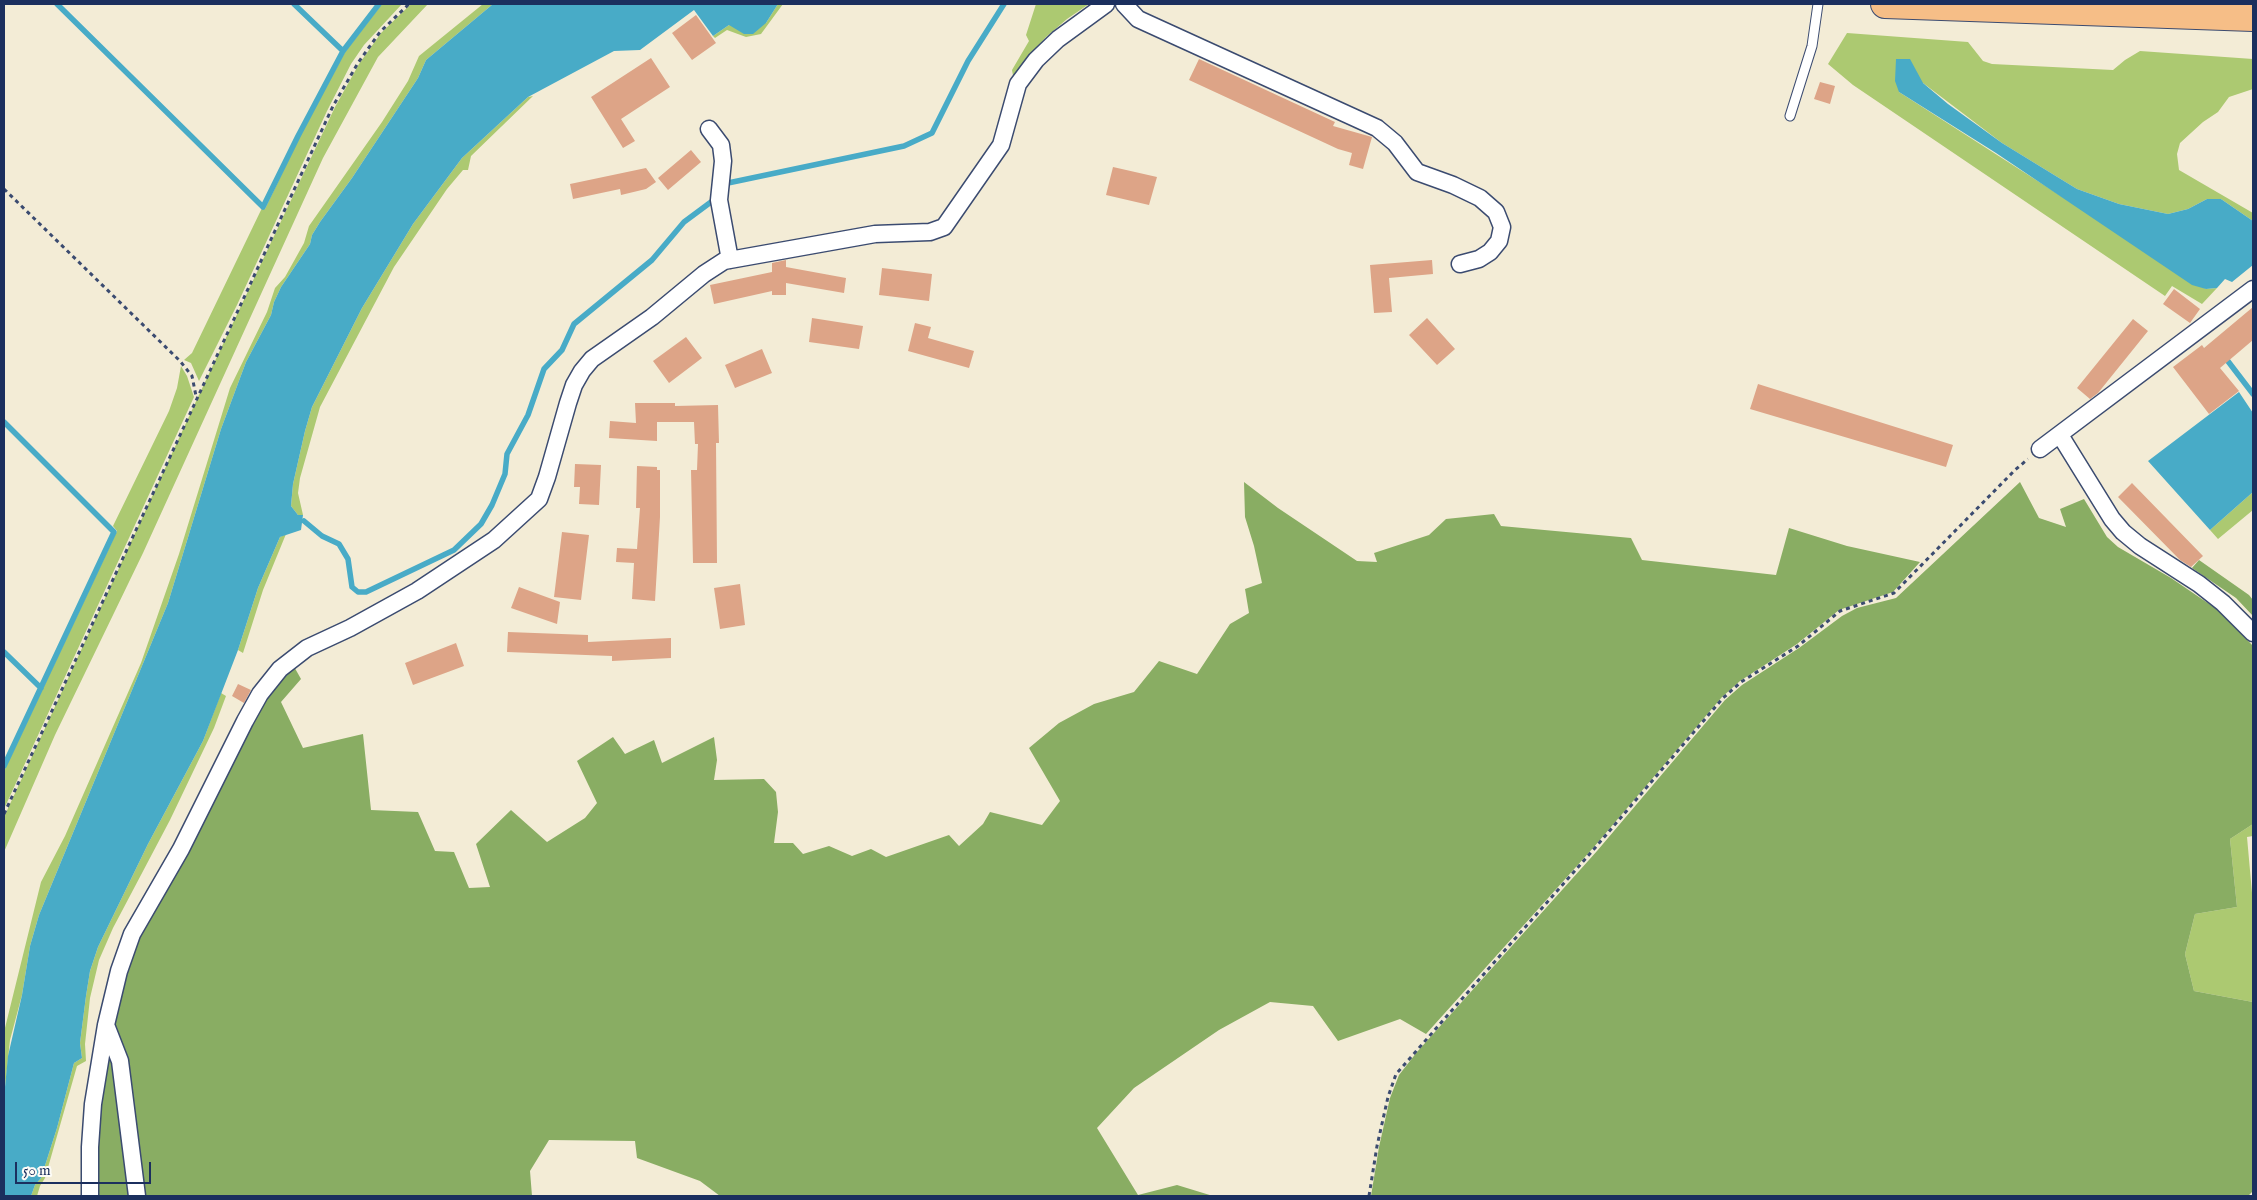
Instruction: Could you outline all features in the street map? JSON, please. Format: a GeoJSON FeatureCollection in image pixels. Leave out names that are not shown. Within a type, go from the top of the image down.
{"type":"FeatureCollection","features":[{"type":"Feature","properties":{"kind":"highway"},"geometry":{"type":"LineString","coordinates":[[1885,4],[2253,17]]}},
{"type":"Feature","properties":{"kind":"street"},"geometry":{"type":"LineString","coordinates":[[90,1196],[90,1147],[93,1104],[106,1025],[118,971],[132,934],[180,849],[245,721],[260,694],[280,669],[307,648],[350,628],[418,591],[494,540],[539,499],[574,385],[582,371],[592,359],[652,317],[704,274],[724,261],[875,234],[930,232],[944,228],[1001,145],[1018,84],[1036,60],[1058,39],[1106,4]]}},
{"type":"Feature","properties":{"kind":"street"},"geometry":{"type":"LineString","coordinates":[[1124,4],[1138,18],[1376,128],[1395,143],[1417,172],[1480,198],[1496,212],[1502,227],[1499,241],[1490,252],[1479,259],[1460,264]]}},
{"type":"Feature","properties":{"kind":"street"},"geometry":{"type":"LineString","coordinates":[[709,129],[722,145],[723,161],[719,200],[730,260]]}},
{"type":"Feature","properties":{"kind":"street"},"geometry":{"type":"LineString","coordinates":[[2040,450],[2253,289]]}},
{"type":"Feature","properties":{"kind":"street"},"geometry":{"type":"LineString","coordinates":[[2060,435],[2112,519],[2123,532],[2140,546],[2199,584],[2223,603],[2253,633]]}},
{"type":"Feature","properties":{"kind":"street"},"geometry":{"type":"LineString","coordinates":[[106,1025],[120,1061],[137,1196]]}},
{"type":"Feature","properties":{"kind":"lane"},"geometry":{"type":"LineString","coordinates":[[1790,116],[1812,46],[1818,4]]}},
{"type":"Feature","properties":{"kind":"path"},"geometry":{"type":"LineString","coordinates":[[4,814],[196,397],[334,106],[358,63],[380,32],[409,4]]}},
{"type":"Feature","properties":{"kind":"path"},"geometry":{"type":"LineString","coordinates":[[4,189],[180,361],[192,376],[196,397]]}},
{"type":"Feature","properties":{"kind":"path"},"geometry":{"type":"LineString","coordinates":[[1369,1196],[1379,1136],[1388,1097],[1396,1074],[1601,842],[1723,698],[1741,682],[1798,646],[1840,611],[1894,593],[2015,470],[2040,450]]}},
{"type":"Feature","properties":{"kind":"green space"},"geometry":{"type":"Polygon","coordinates":[[[382,4],[402,4],[364,45],[351,64],[199,381],[191,363],[184,360],[192,353],[262,208],[265,209],[300,136],[345,52],[382,4]]]}},
{"type":"Feature","properties":{"kind":"green space"},"geometry":{"type":"Polygon","coordinates":[[[411,4],[428,4],[378,57],[323,158],[143,553],[55,735],[4,852],[4,817],[198,397],[335,107],[359,64],[381,33],[411,4]]]}},
{"type":"Feature","properties":{"kind":"green space"},"geometry":{"type":"Polygon","coordinates":[[[483,4],[493,4],[426,60],[418,78],[352,178],[320,222],[312,235],[310,244],[281,287],[274,302],[271,315],[246,362],[221,429],[168,603],[39,915],[30,946],[22,995],[10,1040],[4,1097],[4,1032],[41,882],[65,836],[141,663],[179,554],[230,388],[267,312],[275,288],[285,277],[304,243],[309,226],[382,122],[408,81],[419,56],[483,4]]]}},
{"type":"Feature","properties":{"kind":"green space"},"geometry":{"type":"Polygon","coordinates":[[[778,4],[783,4],[761,34],[746,37],[727,30],[715,38],[713,36],[729,25],[766,23],[778,4]]]}},
{"type":"Feature","properties":{"kind":"green space"},"geometry":{"type":"Polygon","coordinates":[[[1036,4],[1089,4],[1046,37],[1019,68],[1014,81],[1012,70],[1029,41],[1026,35],[1036,4]]]}},
{"type":"Feature","properties":{"kind":"green space"},"geometry":{"type":"Polygon","coordinates":[[[1847,33],[1968,42],[1983,61],[1992,64],[2113,70],[2140,51],[2253,59],[2253,89],[2229,97],[2218,112],[2203,122],[2180,143],[2177,154],[2179,170],[2253,213],[2253,221],[2221,199],[2207,199],[2188,209],[2168,214],[2119,204],[2077,189],[2002,143],[1923,83],[1899,92],[2206,289],[2217,288],[2202,304],[2172,286],[2165,296],[1853,85],[1828,64],[1847,33]]]}},
{"type":"Feature","properties":{"kind":"green space"},"geometry":{"type":"Polygon","coordinates":[[[533,96],[471,156],[468,170],[463,170],[447,189],[394,267],[320,407],[300,478],[298,493],[303,515],[298,515],[291,506],[293,484],[312,407],[362,308],[413,224],[462,158],[528,97],[533,96]]]}},
{"type":"Feature","properties":{"kind":"green space"},"geometry":{"type":"Polygon","coordinates":[[[181,366],[187,376],[194,397],[4,809],[4,771],[117,531],[113,526],[169,411],[177,388],[181,366]]]}},
{"type":"Feature","properties":{"kind":"green space"},"geometry":{"type":"Polygon","coordinates":[[[1244,482],[1278,508],[1357,561],[1377,562],[1374,553],[1429,535],[1446,519],[1494,514],[1501,526],[1631,538],[1642,560],[1776,575],[1789,528],[1847,546],[1920,562],[1893,592],[1839,610],[1797,644],[1740,681],[1722,697],[1593,848],[1426,1034],[1400,1019],[1338,1041],[1313,1006],[1270,1002],[1219,1030],[1134,1088],[1097,1128],[1138,1195],[1177,1185],[1213,1196],[720,1196],[700,1181],[637,1158],[635,1141],[549,1140],[530,1171],[532,1196],[143,1196],[109,1025],[121,972],[248,723],[292,663],[301,679],[281,702],[303,748],[363,734],[371,810],[418,812],[435,851],[454,852],[469,888],[490,887],[476,844],[511,810],[547,842],[585,818],[597,803],[577,761],[613,737],[625,754],[654,740],[662,763],[714,737],[717,760],[714,780],[764,779],[776,792],[778,812],[774,843],[793,843],[803,854],[829,846],[852,856],[871,849],[886,857],[949,835],[959,846],[983,824],[990,812],[1042,825],[1060,801],[1029,748],[1059,723],[1094,704],[1134,692],[1159,661],[1197,674],[1230,624],[1249,613],[1245,589],[1262,583],[1245,517],[1244,482]]]}},
{"type":"Feature","properties":{"kind":"green space"},"geometry":{"type":"Polygon","coordinates":[[[2020,482],[2039,518],[2066,527],[2060,509],[2084,499],[2107,537],[2118,547],[2171,578],[2221,612],[2253,646],[2253,824],[2230,839],[2237,907],[2195,914],[2185,954],[2194,991],[2253,1002],[2253,1191],[2248,1196],[1371,1196],[1390,1098],[1399,1075],[1417,1052],[1597,851],[1725,700],[1742,685],[1799,648],[1842,616],[1857,608],[1896,598],[2020,482]]]}},
{"type":"Feature","properties":{"kind":"green space"},"geometry":{"type":"Polygon","coordinates":[[[2253,492],[2253,510],[2218,539],[2210,530],[2253,492]]]}},
{"type":"Feature","properties":{"kind":"green space"},"geometry":{"type":"Polygon","coordinates":[[[286,534],[263,590],[243,653],[238,650],[258,588],[280,537],[286,534]]]}},
{"type":"Feature","properties":{"kind":"green space"},"geometry":{"type":"Polygon","coordinates":[[[2199,560],[2249,595],[2253,600],[2253,616],[2236,598],[2192,568],[2199,560]]]}},
{"type":"Feature","properties":{"kind":"green space"},"geometry":{"type":"Polygon","coordinates":[[[221,693],[226,696],[214,728],[170,820],[113,928],[99,960],[90,998],[85,1044],[86,1061],[77,1066],[45,1178],[37,1196],[31,1196],[35,1185],[41,1178],[57,1128],[74,1063],[82,1058],[80,1043],[86,996],[90,971],[98,947],[148,844],[203,741],[221,693]]]}},
{"type":"Feature","properties":{"kind":"green space"},"geometry":{"type":"Polygon","coordinates":[[[2253,824],[2253,836],[2247,837],[2253,904],[2253,1002],[2194,991],[2185,954],[2195,914],[2237,907],[2230,839],[2253,824]]]}},
{"type":"Feature","properties":{"kind":"green space"},"geometry":{"type":"Polygon","coordinates":[[[107,1036],[118,1064],[134,1196],[93,1196],[107,1036]]]}},
{"type":"Feature","properties":{"kind":"water"},"geometry":{"type":"Polygon","coordinates":[[[493,4],[778,4],[766,23],[753,34],[744,34],[729,25],[713,36],[694,10],[640,50],[614,51],[528,97],[462,158],[413,224],[362,308],[312,407],[293,484],[291,506],[298,515],[303,515],[301,530],[280,537],[258,588],[238,650],[203,741],[148,844],[98,947],[90,971],[86,996],[80,1043],[82,1058],[74,1063],[57,1128],[41,1178],[35,1185],[31,1196],[4,1196],[4,1097],[8,1056],[22,995],[30,946],[39,915],[168,603],[221,429],[246,362],[271,315],[274,302],[281,287],[310,244],[312,235],[320,222],[352,178],[418,78],[426,60],[493,4]]]}},
{"type":"Feature","properties":{"kind":"water"},"geometry":{"type":"Polygon","coordinates":[[[1896,59],[1910,59],[1923,83],[1948,104],[2002,143],[2077,189],[2119,204],[2168,214],[2188,209],[2207,199],[2221,199],[2253,221],[2253,265],[2232,282],[2225,279],[2217,288],[2206,289],[2192,285],[1996,153],[1899,92],[1895,81],[1896,59]]]}},
{"type":"Feature","properties":{"kind":"water"},"geometry":{"type":"Polygon","coordinates":[[[2239,392],[2253,413],[2253,492],[2210,530],[2148,461],[2239,392]]]}},
{"type":"Feature","properties":{"kind":"building"},"geometry":{"type":"Polygon","coordinates":[[[696,15],[716,43],[692,60],[672,33],[696,15]]]}},
{"type":"Feature","properties":{"kind":"building"},"geometry":{"type":"Polygon","coordinates":[[[651,58],[670,87],[621,119],[635,141],[623,148],[591,97],[651,58]]]}},
{"type":"Feature","properties":{"kind":"building"},"geometry":{"type":"Polygon","coordinates":[[[1199,59],[1335,122],[1333,126],[1372,137],[1363,169],[1349,165],[1352,153],[1338,149],[1189,80],[1199,59]]]}},
{"type":"Feature","properties":{"kind":"building"},"geometry":{"type":"Polygon","coordinates":[[[1820,82],[1835,86],[1830,104],[1814,99],[1820,82]]]}},
{"type":"Feature","properties":{"kind":"building"},"geometry":{"type":"Polygon","coordinates":[[[691,150],[701,162],[668,190],[658,178],[691,150]]]}},
{"type":"Feature","properties":{"kind":"building"},"geometry":{"type":"Polygon","coordinates":[[[1113,167],[1157,177],[1149,205],[1106,195],[1113,167]]]}},
{"type":"Feature","properties":{"kind":"building"},"geometry":{"type":"Polygon","coordinates":[[[646,168],[656,182],[646,189],[621,195],[620,189],[573,199],[570,184],[646,168]]]}},
{"type":"Feature","properties":{"kind":"building"},"geometry":{"type":"Polygon","coordinates":[[[786,260],[786,267],[846,278],[844,293],[786,283],[786,295],[772,295],[772,291],[714,304],[710,285],[772,272],[772,263],[786,260]]]}},
{"type":"Feature","properties":{"kind":"building"},"geometry":{"type":"Polygon","coordinates":[[[1432,260],[1433,274],[1389,278],[1392,312],[1374,313],[1370,265],[1432,260]]]}},
{"type":"Feature","properties":{"kind":"building"},"geometry":{"type":"Polygon","coordinates":[[[882,268],[932,274],[929,301],[879,295],[882,268]]]}},
{"type":"Feature","properties":{"kind":"building"},"geometry":{"type":"Polygon","coordinates":[[[2174,289],[2200,309],[2190,323],[2163,304],[2174,289]]]}},
{"type":"Feature","properties":{"kind":"building"},"geometry":{"type":"Polygon","coordinates":[[[2253,307],[2253,340],[2220,368],[2239,391],[2209,414],[2173,367],[2202,345],[2204,348],[2253,307]]]}},
{"type":"Feature","properties":{"kind":"building"},"geometry":{"type":"Polygon","coordinates":[[[812,318],[863,326],[859,349],[809,342],[812,318]]]}},
{"type":"Feature","properties":{"kind":"building"},"geometry":{"type":"Polygon","coordinates":[[[1427,318],[1455,349],[1437,365],[1409,335],[1427,318]]]}},
{"type":"Feature","properties":{"kind":"building"},"geometry":{"type":"Polygon","coordinates":[[[2133,319],[2148,331],[2098,393],[2090,399],[2077,388],[2133,319]]]}},
{"type":"Feature","properties":{"kind":"building"},"geometry":{"type":"Polygon","coordinates":[[[915,323],[931,327],[928,338],[974,351],[969,368],[908,351],[915,323]]]}},
{"type":"Feature","properties":{"kind":"building"},"geometry":{"type":"Polygon","coordinates":[[[686,337],[702,358],[669,383],[653,361],[686,337]]]}},
{"type":"Feature","properties":{"kind":"building"},"geometry":{"type":"Polygon","coordinates":[[[762,349],[772,373],[735,388],[725,365],[762,349]]]}},
{"type":"Feature","properties":{"kind":"building"},"geometry":{"type":"Polygon","coordinates":[[[1758,384],[1953,445],[1946,467],[1750,409],[1758,384]]]}},
{"type":"Feature","properties":{"kind":"building"},"geometry":{"type":"Polygon","coordinates":[[[635,403],[675,403],[675,406],[718,405],[719,443],[716,443],[717,563],[693,563],[691,470],[697,470],[698,444],[695,444],[694,422],[657,422],[657,441],[609,438],[610,421],[636,423],[635,403]]]}},
{"type":"Feature","properties":{"kind":"building"},"geometry":{"type":"Polygon","coordinates":[[[575,464],[601,465],[599,505],[579,504],[580,487],[574,487],[575,464]]]}},
{"type":"Feature","properties":{"kind":"building"},"geometry":{"type":"Polygon","coordinates":[[[637,466],[657,467],[657,470],[660,470],[660,517],[655,601],[632,599],[634,563],[616,562],[617,548],[637,549],[640,508],[636,508],[637,466]]]}},
{"type":"Feature","properties":{"kind":"building"},"geometry":{"type":"Polygon","coordinates":[[[2132,483],[2203,556],[2191,567],[2180,560],[2118,497],[2132,483]]]}},
{"type":"Feature","properties":{"kind":"building"},"geometry":{"type":"Polygon","coordinates":[[[562,532],[589,535],[581,600],[554,597],[562,532]]]}},
{"type":"Feature","properties":{"kind":"building"},"geometry":{"type":"Polygon","coordinates":[[[740,584],[745,625],[720,629],[714,588],[740,584]]]}},
{"type":"Feature","properties":{"kind":"building"},"geometry":{"type":"Polygon","coordinates":[[[519,587],[560,602],[557,624],[511,608],[519,587]]]}},
{"type":"Feature","properties":{"kind":"building"},"geometry":{"type":"Polygon","coordinates":[[[508,632],[588,635],[588,642],[671,638],[671,658],[612,661],[612,656],[507,652],[508,632]]]}},
{"type":"Feature","properties":{"kind":"building"},"geometry":{"type":"Polygon","coordinates":[[[456,643],[464,666],[413,685],[405,663],[456,643]]]}},
{"type":"Feature","properties":{"kind":"building"},"geometry":{"type":"Polygon","coordinates":[[[238,684],[251,690],[244,703],[232,696],[238,684]]]}},
{"type":"Feature","properties":{"kind":"waterway"},"geometry":{"type":"LineString","coordinates":[[57,4],[263,207],[343,51],[379,4]]}},
{"type":"Feature","properties":{"kind":"waterway"},"geometry":{"type":"LineString","coordinates":[[294,4],[343,51]]}},
{"type":"Feature","properties":{"kind":"waterway"},"geometry":{"type":"LineString","coordinates":[[728,183],[904,146],[932,133],[968,61],[1004,4]]}},
{"type":"Feature","properties":{"kind":"waterway"},"geometry":{"type":"LineString","coordinates":[[304,521],[322,536],[339,544],[348,559],[352,587],[358,592],[366,592],[454,550],[481,524],[492,505],[505,474],[507,454],[528,415],[544,369],[562,350],[574,324],[652,260],[684,222],[711,202]]}},
{"type":"Feature","properties":{"kind":"waterway"},"geometry":{"type":"LineString","coordinates":[[2224,356],[2253,394]]}},
{"type":"Feature","properties":{"kind":"waterway"},"geometry":{"type":"LineString","coordinates":[[4,422],[114,532],[4,766]]}},
{"type":"Feature","properties":{"kind":"waterway"},"geometry":{"type":"LineString","coordinates":[[4,652],[41,688]]}}]}
